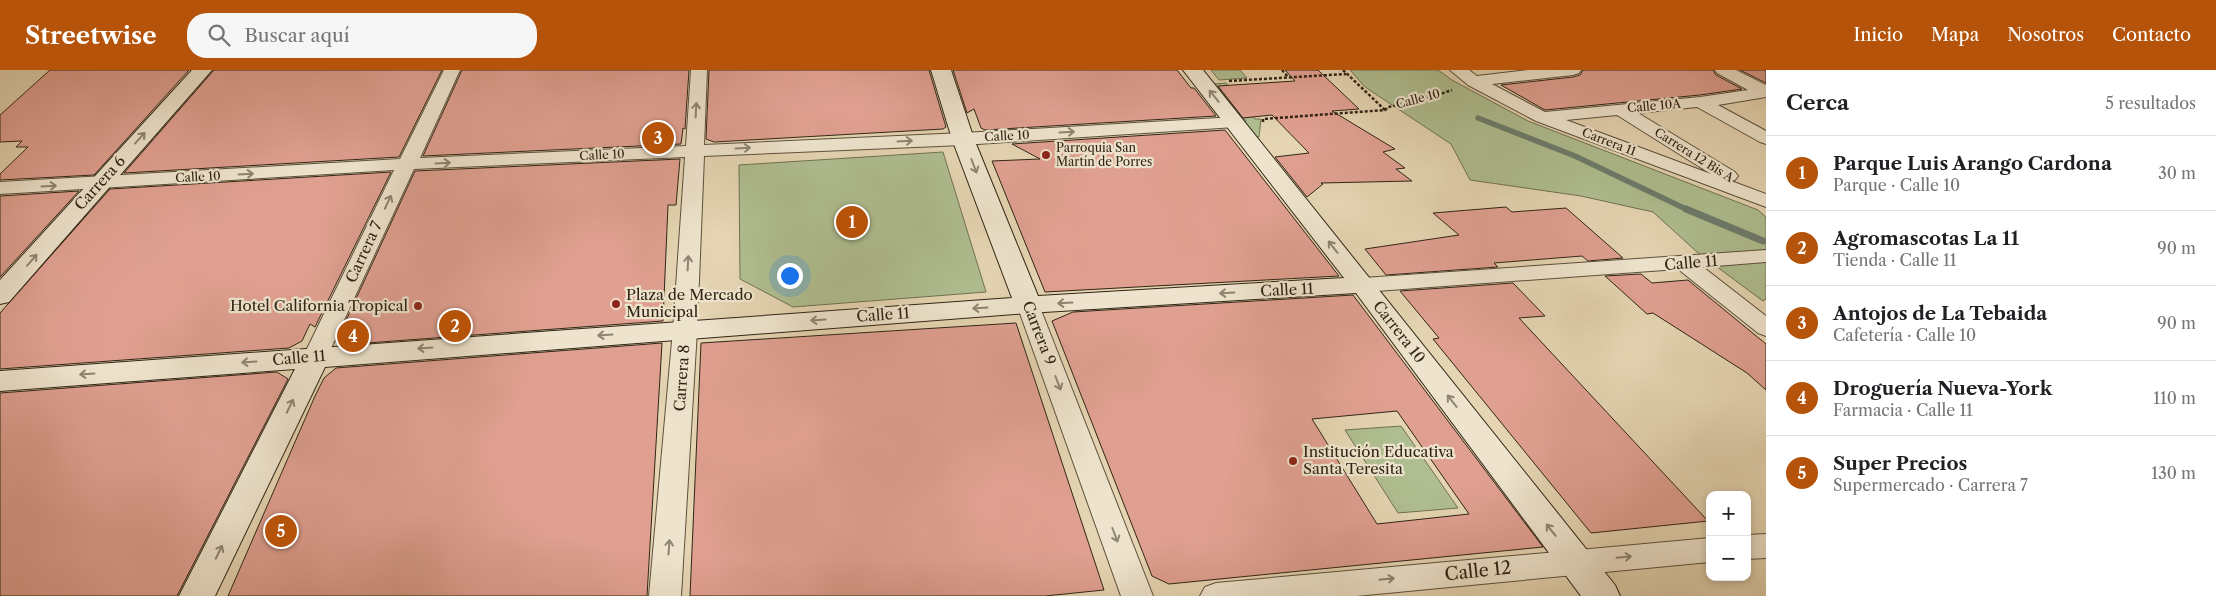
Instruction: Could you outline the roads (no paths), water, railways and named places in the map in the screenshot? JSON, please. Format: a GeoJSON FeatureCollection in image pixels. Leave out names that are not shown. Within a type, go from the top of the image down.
{"type":"FeatureCollection","features":[{"type":"Feature","properties":{"kind":"main road","name":"Carrera 6"},"geometry":{"type":"LineString","coordinates":[[0,296],[202,70]]}},
{"type":"Feature","properties":{"kind":"main road","name":"Carrera 9"},"geometry":{"type":"LineString","coordinates":[[941,70],[963,139],[1028,305]]}},
{"type":"Feature","properties":{"kind":"main road","name":"Carrera 10"},"geometry":{"type":"LineString","coordinates":[[1198,76],[1363,285],[1602,596]]}},
{"type":"Feature","properties":{"kind":"main road","name":"Calle 11"},"geometry":{"type":"LineString","coordinates":[[0,381],[315,356],[1028,305],[1363,285]]}},
{"type":"Feature","properties":{"kind":"main road","name":"Carrera 7"},"geometry":{"type":"LineString","coordinates":[[197,596],[315,356]]}},
{"type":"Feature","properties":{"kind":"street","name":"Carrera 7"},"geometry":{"type":"LineString","coordinates":[[315,356],[452,70]]}},
{"type":"Feature","properties":{"kind":"street","name":"Carrera 8"},"geometry":{"type":"LineString","coordinates":[[665,596],[685,330],[699,70]]}},
{"type":"Feature","properties":{"kind":"street","name":"Carrera 11"},"geometry":{"type":"LineString","coordinates":[[1458,70],[1474,81],[1542,117],[1766,200]]}},
{"type":"Feature","properties":{"kind":"street"},"geometry":{"type":"LineString","coordinates":[[1474,81],[1573,70]]}},
{"type":"Feature","properties":{"kind":"street"},"geometry":{"type":"LineString","coordinates":[[1723,70],[1766,92]]}},
{"type":"Feature","properties":{"kind":"street","name":"Calle 10A"},"geometry":{"type":"LineString","coordinates":[[1542,117],[1700,102],[1766,92]]}},
{"type":"Feature","properties":{"kind":"street"},"geometry":{"type":"LineString","coordinates":[[1700,102],[1766,138]]}},
{"type":"Feature","properties":{"kind":"street","name":"Carrera 12 Bis A"},"geometry":{"type":"LineString","coordinates":[[1621,110],[1766,200]]}},
{"type":"Feature","properties":{"kind":"street","name":"Calle 10"},"geometry":{"type":"LineString","coordinates":[[0,188],[406,164],[694,150],[1242,130]]}},
{"type":"Feature","properties":{"kind":"street","name":"Calle 11"},"geometry":{"type":"LineString","coordinates":[[1363,285],[1766,256]]}},
{"type":"Feature","properties":{"kind":"street"},"geometry":{"type":"LineString","coordinates":[[1684,263],[1766,328]]}},
{"type":"Feature","properties":{"kind":"street","name":"Carrera 9"},"geometry":{"type":"LineString","coordinates":[[1028,305],[1138,596]]}},
{"type":"Feature","properties":{"kind":"street"},"geometry":{"type":"LineString","coordinates":[[1751,547],[1766,546]]}},
{"type":"Feature","properties":{"kind":"street","name":"Calle 12"},"geometry":{"type":"LineString","coordinates":[[1216,596],[1575,561],[1706,550]]}},
{"type":"Feature","properties":{"kind":"waterway"},"geometry":{"type":"LineString","coordinates":[[1478,118],[1575,156],[1688,210]]}},
{"type":"Feature","properties":{"kind":"waterway"},"geometry":{"type":"LineString","coordinates":[[1686,209],[1763,241]]}},
{"type":"Feature","properties":{"kind":"place","name":"Antojos de La Tebaida"},"geometry":{"type":"Point","coordinates":[658,138]}},
{"type":"Feature","properties":{"kind":"place","name":"Parroquia San Martín de Porres"},"geometry":{"type":"Point","coordinates":[1046,155]}},
{"type":"Feature","properties":{"kind":"place","name":"Parque Luis Arango Cardona"},"geometry":{"type":"Point","coordinates":[852,222]}},
{"type":"Feature","properties":{"kind":"place","name":"Plaza de Mercado Municipal"},"geometry":{"type":"Point","coordinates":[616,304]}},
{"type":"Feature","properties":{"kind":"place","name":"Hotel California Tropical"},"geometry":{"type":"Point","coordinates":[418,306]}},
{"type":"Feature","properties":{"kind":"place","name":"Agromascotas La 11"},"geometry":{"type":"Point","coordinates":[455,326]}},
{"type":"Feature","properties":{"kind":"place","name":"Droguería Nueva-York"},"geometry":{"type":"Point","coordinates":[353,336]}},
{"type":"Feature","properties":{"kind":"place","name":"Institución Educativa Santa Teresita"},"geometry":{"type":"Point","coordinates":[1293,461]}},
{"type":"Feature","properties":{"kind":"place","name":"Super Precios"},"geometry":{"type":"Point","coordinates":[281,531]}}]}
